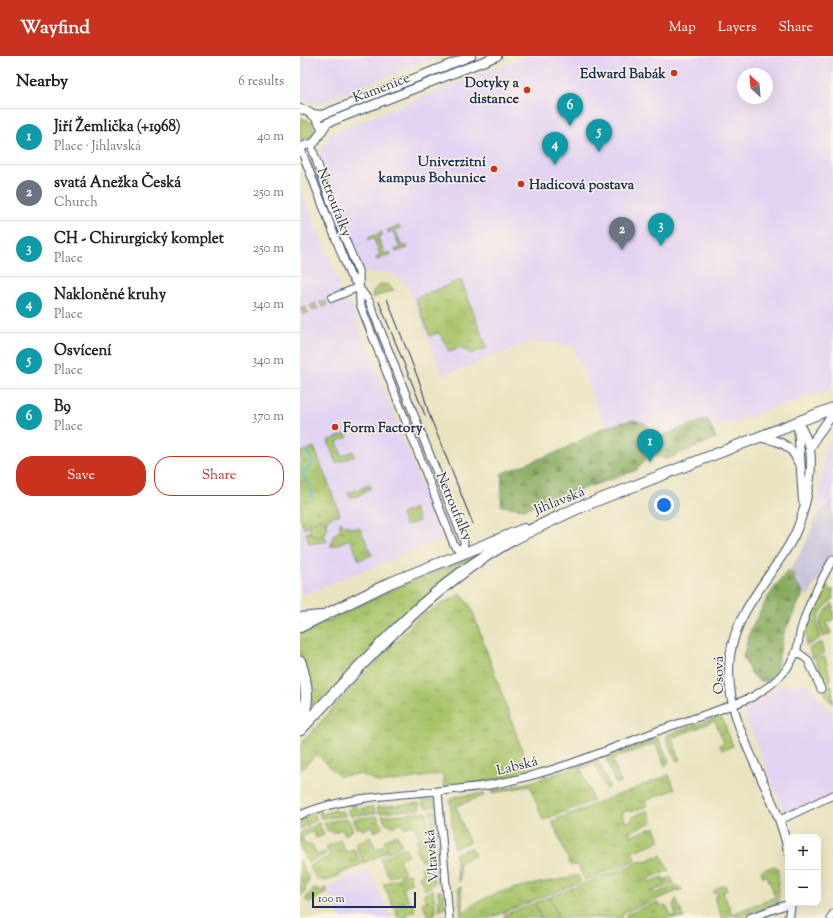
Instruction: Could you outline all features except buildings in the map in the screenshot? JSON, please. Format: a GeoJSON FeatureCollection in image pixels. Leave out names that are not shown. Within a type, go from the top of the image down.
{"type":"FeatureCollection","features":[{"type":"Feature","properties":{"kind":"highway"},"geometry":{"type":"LineString","coordinates":[[300,730],[399,626],[444,587],[509,542],[584,505]]}},
{"type":"Feature","properties":{"kind":"highway"},"geometry":{"type":"LineString","coordinates":[[300,662],[305,678],[308,696],[307,705],[300,724]]}},
{"type":"Feature","properties":{"kind":"highway"},"geometry":{"type":"LineString","coordinates":[[300,687],[302,695],[300,708]]}},
{"type":"Feature","properties":{"kind":"main road","name":"Jihlavská"},"geometry":{"type":"LineString","coordinates":[[300,627],[392,582],[833,408]]}},
{"type":"Feature","properties":{"kind":"street","name":"Kamenice"},"geometry":{"type":"LineString","coordinates":[[312,114],[322,115],[471,56]]}},
{"type":"Feature","properties":{"kind":"street","name":"Kamenice"},"geometry":{"type":"LineString","coordinates":[[311,145],[319,138],[322,129],[334,120],[497,56]]}},
{"type":"Feature","properties":{"kind":"street"},"geometry":{"type":"LineString","coordinates":[[300,108],[317,118],[322,129]]}},
{"type":"Feature","properties":{"kind":"street"},"geometry":{"type":"LineString","coordinates":[[300,147],[311,145]]}},
{"type":"Feature","properties":{"kind":"street","name":"Netroufalky"},"geometry":{"type":"LineString","coordinates":[[311,145],[336,217],[359,272],[360,304],[454,545],[463,553]]}},
{"type":"Feature","properties":{"kind":"street","name":"Netroufalky"},"geometry":{"type":"LineString","coordinates":[[300,147],[350,275],[370,301],[464,541],[463,553]]}},
{"type":"Feature","properties":{"kind":"street"},"geometry":{"type":"LineString","coordinates":[[332,298],[359,287]]}},
{"type":"Feature","properties":{"kind":"street"},"geometry":{"type":"LineString","coordinates":[[810,450],[816,437],[833,414]]}},
{"type":"Feature","properties":{"kind":"street"},"geometry":{"type":"LineString","coordinates":[[798,422],[810,450]]}},
{"type":"Feature","properties":{"kind":"street","name":"Osová"},"geometry":{"type":"LineString","coordinates":[[798,422],[800,468],[804,508]]}},
{"type":"Feature","properties":{"kind":"street"},"geometry":{"type":"LineString","coordinates":[[758,437],[778,440],[789,447],[796,456],[800,468]]}},
{"type":"Feature","properties":{"kind":"street","name":"Osová"},"geometry":{"type":"LineString","coordinates":[[785,839],[780,820],[742,736],[732,705],[729,667],[736,630],[758,589],[789,546],[804,508],[809,486],[810,450]]}},
{"type":"Feature","properties":{"kind":"street","name":"Labská"},"geometry":{"type":"LineString","coordinates":[[300,815],[344,802],[498,784],[531,776],[567,765],[752,697],[770,686],[786,669],[796,651],[804,620],[814,594],[833,559]]}},
{"type":"Feature","properties":{"kind":"street"},"geometry":{"type":"LineString","coordinates":[[300,617],[324,615]]}},
{"type":"Feature","properties":{"kind":"street"},"geometry":{"type":"LineString","coordinates":[[796,651],[808,660],[822,689]]}},
{"type":"Feature","properties":{"kind":"street","name":"Vltavská"},"geometry":{"type":"LineString","coordinates":[[438,792],[449,918]]}},
{"type":"Feature","properties":{"kind":"street"},"geometry":{"type":"LineString","coordinates":[[780,820],[833,795]]}},
{"type":"Feature","properties":{"kind":"street"},"geometry":{"type":"LineString","coordinates":[[749,918],[785,905]]}},
{"type":"Feature","properties":{"kind":"street"},"geometry":{"type":"LineString","coordinates":[[789,918],[791,906]]}},
{"type":"Feature","properties":{"kind":"street"},"geometry":{"type":"LineString","coordinates":[[831,918],[833,914]]}},
{"type":"Feature","properties":{"kind":"shaded area"},"geometry":{"type":"Polygon","coordinates":[[[300,56],[440,56],[318,104],[300,98],[300,56]]]}},
{"type":"Feature","properties":{"kind":"shaded area"},"geometry":{"type":"Polygon","coordinates":[[[526,56],[833,56],[833,388],[636,456],[605,427],[572,345],[531,342],[443,376],[407,285],[393,274],[384,272],[370,274],[364,271],[319,153],[331,133],[526,56]]]}},
{"type":"Feature","properties":{"kind":"shaded area"},"geometry":{"type":"Polygon","coordinates":[[[300,189],[309,207],[340,285],[338,289],[344,304],[351,304],[442,539],[300,596],[300,189]]]}},
{"type":"Feature","properties":{"kind":"shaded area"},"geometry":{"type":"Polygon","coordinates":[[[833,437],[833,499],[817,516],[825,445],[833,437]]]}},
{"type":"Feature","properties":{"kind":"shaded area"},"geometry":{"type":"Polygon","coordinates":[[[833,499],[833,554],[808,596],[786,576],[806,543],[817,516],[833,499]]]}},
{"type":"Feature","properties":{"kind":"shaded area"},"geometry":{"type":"Polygon","coordinates":[[[808,683],[826,709],[833,712],[833,799],[788,821],[743,711],[781,685],[808,683]]]}},
{"type":"Feature","properties":{"kind":"shaded area"},"geometry":{"type":"Polygon","coordinates":[[[368,868],[392,918],[340,918],[326,888],[368,868]]]}},
{"type":"Feature","properties":{"kind":"green space"},"geometry":{"type":"Polygon","coordinates":[[[300,117],[313,123],[313,132],[307,139],[300,140],[300,117]]]}},
{"type":"Feature","properties":{"kind":"green space"},"geometry":{"type":"Polygon","coordinates":[[[399,226],[400,228],[395,230],[402,247],[406,245],[408,248],[396,252],[395,250],[400,248],[393,231],[388,233],[387,230],[399,226]]]}},
{"type":"Feature","properties":{"kind":"green space"},"geometry":{"type":"Polygon","coordinates":[[[382,232],[383,235],[378,237],[385,254],[390,252],[391,255],[377,260],[376,257],[380,255],[374,239],[369,240],[368,238],[382,232]]]}},
{"type":"Feature","properties":{"kind":"green space"},"geometry":{"type":"Polygon","coordinates":[[[461,280],[487,348],[471,354],[461,347],[449,351],[439,333],[430,336],[415,298],[461,280]]]}},
{"type":"Feature","properties":{"kind":"green space"},"geometry":{"type":"Polygon","coordinates":[[[381,284],[388,285],[394,290],[372,298],[373,291],[381,284]]]}},
{"type":"Feature","properties":{"kind":"green space"},"geometry":{"type":"Polygon","coordinates":[[[707,419],[716,438],[667,459],[649,455],[637,470],[524,509],[501,506],[502,473],[560,451],[605,427],[633,420],[646,424],[658,437],[707,419]]]}},
{"type":"Feature","properties":{"kind":"green space"},"geometry":{"type":"Polygon","coordinates":[[[346,434],[348,437],[337,442],[342,456],[353,451],[355,456],[336,463],[328,441],[346,434]]]}},
{"type":"Feature","properties":{"kind":"green space"},"geometry":{"type":"Polygon","coordinates":[[[314,447],[340,514],[328,518],[326,524],[325,521],[309,524],[305,529],[300,519],[300,453],[314,447]]]}},
{"type":"Feature","properties":{"kind":"green space"},"geometry":{"type":"Polygon","coordinates":[[[370,485],[371,488],[359,496],[349,496],[348,493],[370,485]]]}},
{"type":"Feature","properties":{"kind":"green space"},"geometry":{"type":"Polygon","coordinates":[[[414,508],[419,521],[405,526],[401,514],[414,508]]]}},
{"type":"Feature","properties":{"kind":"green space"},"geometry":{"type":"Polygon","coordinates":[[[321,519],[325,521],[328,529],[321,536],[316,537],[310,532],[309,524],[321,519]]]}},
{"type":"Feature","properties":{"kind":"green space"},"geometry":{"type":"Polygon","coordinates":[[[340,522],[351,528],[360,528],[372,555],[359,560],[350,539],[331,547],[333,536],[340,530],[340,522]]]}},
{"type":"Feature","properties":{"kind":"green space"},"geometry":{"type":"Polygon","coordinates":[[[327,530],[324,535],[327,541],[310,544],[306,534],[307,532],[310,532],[313,536],[321,536],[327,530]]]}},
{"type":"Feature","properties":{"kind":"green space"},"geometry":{"type":"Polygon","coordinates":[[[487,551],[313,710],[307,670],[300,653],[300,634],[405,584],[487,551]]]}},
{"type":"Feature","properties":{"kind":"green space"},"geometry":{"type":"Polygon","coordinates":[[[788,570],[795,575],[794,582],[804,592],[784,633],[776,670],[768,681],[759,681],[751,673],[743,657],[751,628],[768,597],[788,570]]]}},
{"type":"Feature","properties":{"kind":"green space"},"geometry":{"type":"Polygon","coordinates":[[[823,583],[831,591],[833,589],[833,599],[824,608],[819,616],[818,625],[820,638],[806,646],[807,623],[823,583]]]}},
{"type":"Feature","properties":{"kind":"green space"},"geometry":{"type":"Polygon","coordinates":[[[461,594],[471,607],[530,773],[503,779],[444,787],[443,774],[380,783],[360,774],[339,776],[317,754],[300,771],[300,745],[349,690],[420,616],[461,594]]]}},
{"type":"Feature","properties":{"kind":"green space"},"geometry":{"type":"Polygon","coordinates":[[[833,603],[833,620],[826,623],[831,633],[823,637],[820,623],[826,611],[833,603]]]}},
{"type":"Feature","properties":{"kind":"green space"},"geometry":{"type":"Polygon","coordinates":[[[821,642],[824,654],[812,658],[809,648],[821,642]]]}},
{"type":"Feature","properties":{"kind":"green space"},"geometry":{"type":"Polygon","coordinates":[[[825,657],[831,682],[821,683],[818,677],[822,675],[815,659],[825,657]]]}},
{"type":"Feature","properties":{"kind":"green space"},"geometry":{"type":"Polygon","coordinates":[[[832,685],[833,703],[827,698],[822,686],[832,685]]]}},
{"type":"Feature","properties":{"kind":"green space"},"geometry":{"type":"Polygon","coordinates":[[[718,717],[723,720],[733,746],[722,750],[719,745],[724,743],[715,721],[672,738],[680,760],[676,760],[667,741],[667,735],[718,717]]]}},
{"type":"Feature","properties":{"kind":"green space"},"geometry":{"type":"Polygon","coordinates":[[[658,738],[669,761],[665,766],[655,743],[612,759],[621,783],[615,783],[606,757],[658,738]]]}},
{"type":"Feature","properties":{"kind":"green space"},"geometry":{"type":"Polygon","coordinates":[[[598,760],[609,785],[608,788],[606,789],[595,764],[581,768],[593,801],[543,820],[530,786],[492,793],[490,791],[531,782],[598,760]]]}},
{"type":"Feature","properties":{"kind":"green space"},"geometry":{"type":"Polygon","coordinates":[[[669,775],[675,789],[645,801],[647,806],[630,812],[628,810],[622,813],[626,823],[632,820],[632,817],[648,810],[652,822],[629,832],[631,836],[655,827],[660,841],[632,852],[635,860],[585,880],[577,864],[571,866],[552,821],[669,775]]]}},
{"type":"Feature","properties":{"kind":"green space"},"geometry":{"type":"Polygon","coordinates":[[[482,793],[485,795],[456,806],[469,842],[454,848],[450,800],[454,797],[482,793]]]}},
{"type":"Feature","properties":{"kind":"green space"},"geometry":{"type":"Polygon","coordinates":[[[422,798],[433,800],[436,806],[427,808],[423,805],[422,798]]]}},
{"type":"Feature","properties":{"kind":"green space"},"geometry":{"type":"Polygon","coordinates":[[[419,803],[420,809],[379,813],[377,807],[419,803]]]}},
{"type":"Feature","properties":{"kind":"green space"},"geometry":{"type":"Polygon","coordinates":[[[356,804],[356,809],[373,807],[376,813],[351,816],[347,810],[351,810],[350,805],[356,804]]]}},
{"type":"Feature","properties":{"kind":"green space"},"geometry":{"type":"Polygon","coordinates":[[[335,810],[336,812],[343,811],[346,816],[321,818],[318,812],[321,811],[322,814],[335,810]]]}},
{"type":"Feature","properties":{"kind":"green space"},"geometry":{"type":"Polygon","coordinates":[[[430,811],[436,811],[437,824],[432,827],[430,811]]]}},
{"type":"Feature","properties":{"kind":"green space"},"geometry":{"type":"Polygon","coordinates":[[[314,813],[317,820],[300,829],[300,819],[314,813]]]}},
{"type":"Feature","properties":{"kind":"green space"},"geometry":{"type":"Polygon","coordinates":[[[427,813],[429,828],[418,835],[413,824],[404,828],[401,823],[392,827],[390,823],[387,825],[382,816],[427,813]]]}},
{"type":"Feature","properties":{"kind":"green space"},"geometry":{"type":"Polygon","coordinates":[[[377,816],[383,827],[375,832],[371,826],[362,830],[361,827],[357,828],[353,819],[377,816]]]}},
{"type":"Feature","properties":{"kind":"green space"},"geometry":{"type":"Polygon","coordinates":[[[348,819],[353,830],[345,835],[342,829],[333,833],[331,830],[328,831],[324,822],[348,819]]]}},
{"type":"Feature","properties":{"kind":"green space"},"geometry":{"type":"Polygon","coordinates":[[[319,823],[324,835],[316,838],[313,832],[302,837],[306,845],[311,843],[317,855],[325,852],[326,854],[308,863],[300,847],[300,833],[319,823]]]}},
{"type":"Feature","properties":{"kind":"green space"},"geometry":{"type":"Polygon","coordinates":[[[438,828],[440,846],[436,847],[437,854],[434,855],[432,831],[438,828]]]}},
{"type":"Feature","properties":{"kind":"green space"},"geometry":{"type":"Polygon","coordinates":[[[428,833],[432,856],[422,862],[415,848],[419,846],[416,839],[428,833]]]}},
{"type":"Feature","properties":{"kind":"green space"},"geometry":{"type":"Polygon","coordinates":[[[397,835],[402,845],[389,852],[384,841],[397,835]]]}},
{"type":"Feature","properties":{"kind":"green space"},"geometry":{"type":"Polygon","coordinates":[[[370,837],[376,849],[383,845],[387,852],[364,863],[355,844],[370,837]]]}},
{"type":"Feature","properties":{"kind":"green space"},"geometry":{"type":"Polygon","coordinates":[[[340,840],[346,852],[354,849],[362,864],[326,881],[319,880],[309,866],[330,856],[326,847],[340,840]]]}},
{"type":"Feature","properties":{"kind":"green space"},"geometry":{"type":"Polygon","coordinates":[[[405,847],[408,855],[399,859],[405,873],[400,876],[399,873],[389,877],[380,859],[405,847]]]}},
{"type":"Feature","properties":{"kind":"green space"},"geometry":{"type":"Polygon","coordinates":[[[471,848],[475,855],[459,862],[460,881],[458,882],[455,854],[471,848]]]}},
{"type":"Feature","properties":{"kind":"green space"},"geometry":{"type":"Polygon","coordinates":[[[661,855],[669,870],[648,879],[650,882],[663,877],[664,880],[671,877],[674,883],[653,891],[654,894],[675,886],[683,889],[624,912],[622,918],[558,918],[550,897],[641,861],[642,862],[661,855]]]}},
{"type":"Feature","properties":{"kind":"green space"},"geometry":{"type":"Polygon","coordinates":[[[441,856],[443,881],[437,883],[435,859],[441,856]]]}},
{"type":"Feature","properties":{"kind":"green space"},"geometry":{"type":"Polygon","coordinates":[[[300,860],[309,880],[305,889],[306,891],[300,896],[300,860]]]}},
{"type":"Feature","properties":{"kind":"green space"},"geometry":{"type":"Polygon","coordinates":[[[431,861],[434,884],[425,890],[419,876],[423,874],[420,867],[431,861]]]}},
{"type":"Feature","properties":{"kind":"green space"},"geometry":{"type":"Polygon","coordinates":[[[774,866],[778,868],[779,902],[737,918],[735,914],[722,918],[714,898],[718,896],[716,892],[712,893],[717,888],[725,885],[727,890],[723,892],[732,914],[775,897],[767,875],[763,877],[761,871],[774,866]]]}},
{"type":"Feature","properties":{"kind":"green space"},"geometry":{"type":"Polygon","coordinates":[[[409,874],[412,883],[402,887],[409,901],[394,908],[383,884],[409,874]]]}},
{"type":"Feature","properties":{"kind":"green space"},"geometry":{"type":"Polygon","coordinates":[[[578,875],[581,882],[489,918],[459,918],[461,915],[458,888],[461,887],[463,913],[488,897],[503,892],[578,875]]]}},
{"type":"Feature","properties":{"kind":"green space"},"geometry":{"type":"Polygon","coordinates":[[[314,888],[320,891],[326,888],[327,892],[309,903],[305,899],[314,888]]]}},
{"type":"Feature","properties":{"kind":"green space"},"geometry":{"type":"Polygon","coordinates":[[[433,889],[436,913],[429,918],[422,903],[427,901],[423,895],[433,889]]]}},
{"type":"Feature","properties":{"kind":"green space"},"geometry":{"type":"Polygon","coordinates":[[[438,891],[441,891],[441,895],[444,895],[445,908],[439,911],[438,891]]]}},
{"type":"Feature","properties":{"kind":"green space"},"geometry":{"type":"Polygon","coordinates":[[[550,897],[558,918],[541,918],[535,903],[550,897]]]}},
{"type":"Feature","properties":{"kind":"green space"},"geometry":{"type":"Polygon","coordinates":[[[676,899],[684,918],[625,918],[627,914],[657,902],[659,906],[667,907],[673,917],[676,916],[673,905],[676,899]]]}},
{"type":"Feature","properties":{"kind":"green space"},"geometry":{"type":"Polygon","coordinates":[[[412,902],[415,911],[406,914],[408,918],[399,918],[395,910],[412,902]]]}},
{"type":"Feature","properties":{"kind":"green space"},"geometry":{"type":"Polygon","coordinates":[[[535,903],[541,918],[505,918],[504,915],[535,903]]]}},
{"type":"Feature","properties":{"kind":"waterway"},"geometry":{"type":"LineString","coordinates":[[306,450],[313,462],[303,475],[310,485],[312,497]]}},
{"type":"Feature","properties":{"kind":"tunnel"},"geometry":{"type":"LineString","coordinates":[[300,311],[332,298]]}},
{"type":"Feature","properties":{"kind":"tram line"},"geometry":{"type":"LineString","coordinates":[[387,299],[421,386],[429,414],[473,524]]}},
{"type":"Feature","properties":{"kind":"tram line"},"geometry":{"type":"LineString","coordinates":[[379,302],[425,415]]}},
{"type":"Feature","properties":{"kind":"place","name":"Edward Babák"},"geometry":{"type":"Point","coordinates":[674,73]}},
{"type":"Feature","properties":{"kind":"place","name":"Dotyky a distance"},"geometry":{"type":"Point","coordinates":[527,90]}},
{"type":"Feature","properties":{"kind":"place","name":"B9"},"geometry":{"type":"Point","coordinates":[570,126]}},
{"type":"Feature","properties":{"kind":"place","name":"Osvícení"},"geometry":{"type":"Point","coordinates":[599,152]}},
{"type":"Feature","properties":{"kind":"place","name":"Nakloněné kruhy"},"geometry":{"type":"Point","coordinates":[555,165]}},
{"type":"Feature","properties":{"kind":"place","name":"Univerzitní kampus Bohunice"},"geometry":{"type":"Point","coordinates":[494,169]}},
{"type":"Feature","properties":{"kind":"place","name":"Hadicová postava"},"geometry":{"type":"Point","coordinates":[521,184]}},
{"type":"Feature","properties":{"kind":"place","name":"CH - Chirurgický komplet"},"geometry":{"type":"Point","coordinates":[661,246]}},
{"type":"Feature","properties":{"kind":"place","name":"svatá Anežka Česká"},"geometry":{"type":"Point","coordinates":[622,250]}},
{"type":"Feature","properties":{"kind":"place","name":"Form Factory"},"geometry":{"type":"Point","coordinates":[335,427]}},
{"type":"Feature","properties":{"kind":"place","name":"Jiří Žemlička (+1968)"},"geometry":{"type":"Point","coordinates":[650,462]}}]}
